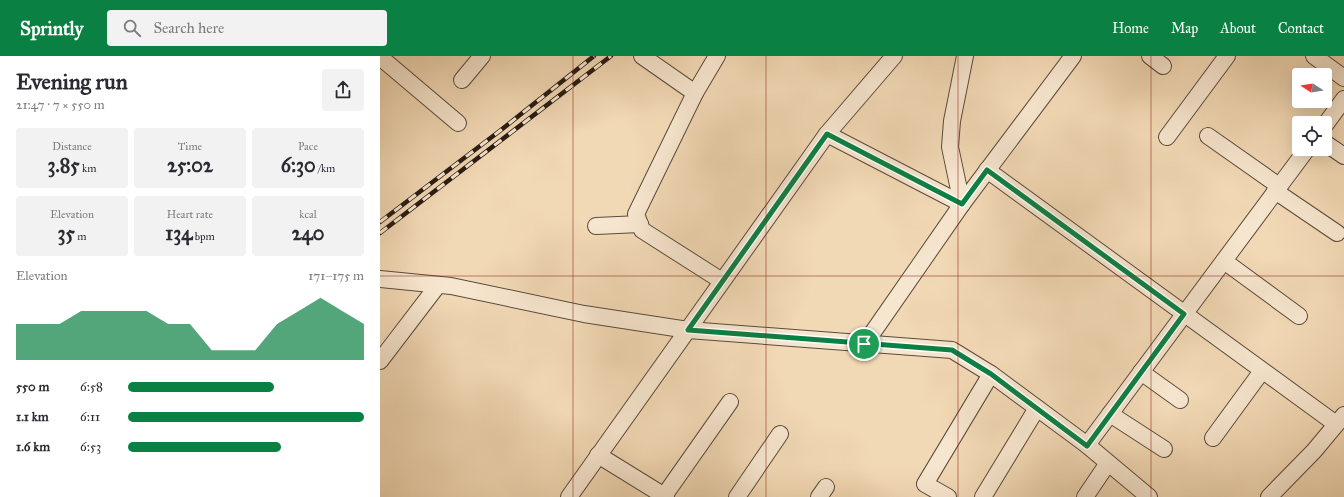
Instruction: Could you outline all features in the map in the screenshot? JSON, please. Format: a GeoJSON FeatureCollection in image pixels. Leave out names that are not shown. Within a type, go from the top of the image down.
{"type":"FeatureCollection","features":[{"type":"Feature","properties":{"kind":"street"},"geometry":{"type":"LineString","coordinates":[[462,80],[482,56]]}},
{"type":"Feature","properties":{"kind":"street"},"geometry":{"type":"LineString","coordinates":[[642,56],[695,93]]}},
{"type":"Feature","properties":{"kind":"street"},"geometry":{"type":"LineString","coordinates":[[716,56],[695,93],[636,214],[642,230],[722,281]]}},
{"type":"Feature","properties":{"kind":"street"},"geometry":{"type":"LineString","coordinates":[[569,497],[827,134],[894,56]]}},
{"type":"Feature","properties":{"kind":"street"},"geometry":{"type":"LineString","coordinates":[[962,204],[950,147],[952,121],[965,56]]}},
{"type":"Feature","properties":{"kind":"street"},"geometry":{"type":"LineString","coordinates":[[864,344],[962,204],[1073,56]]}},
{"type":"Feature","properties":{"kind":"street"},"geometry":{"type":"LineString","coordinates":[[1150,56],[1163,66]]}},
{"type":"Feature","properties":{"kind":"street"},"geometry":{"type":"LineString","coordinates":[[1167,137],[1227,56]]}},
{"type":"Feature","properties":{"kind":"street"},"geometry":{"type":"LineString","coordinates":[[1314,56],[1344,78]]}},
{"type":"Feature","properties":{"kind":"street"},"geometry":{"type":"LineString","coordinates":[[380,57],[458,123]]}},
{"type":"Feature","properties":{"kind":"street"},"geometry":{"type":"LineString","coordinates":[[1332,116],[1344,99]]}},
{"type":"Feature","properties":{"kind":"street"},"geometry":{"type":"LineString","coordinates":[[827,134],[962,204]]}},
{"type":"Feature","properties":{"kind":"street"},"geometry":{"type":"LineString","coordinates":[[1208,136],[1337,233]]}},
{"type":"Feature","properties":{"kind":"street"},"geometry":{"type":"LineString","coordinates":[[1332,148],[1344,156]]}},
{"type":"Feature","properties":{"kind":"street"},"geometry":{"type":"LineString","coordinates":[[1087,446],[1302,156]]}},
{"type":"Feature","properties":{"kind":"street"},"geometry":{"type":"LineString","coordinates":[[987,170],[1262,371],[1340,420],[1314,451],[1269,497]]}},
{"type":"Feature","properties":{"kind":"street"},"geometry":{"type":"LineString","coordinates":[[596,226],[640,224]]}},
{"type":"Feature","properties":{"kind":"street"},"geometry":{"type":"LineString","coordinates":[[1224,261],[1299,316]]}},
{"type":"Feature","properties":{"kind":"street"},"geometry":{"type":"LineString","coordinates":[[380,279],[438,285],[584,314],[688,330],[952,350],[991,374],[1087,446],[1149,497]]}},
{"type":"Feature","properties":{"kind":"street"},"geometry":{"type":"LineString","coordinates":[[380,361],[438,285]]}},
{"type":"Feature","properties":{"kind":"street"},"geometry":{"type":"LineString","coordinates":[[1213,438],[1262,371]]}},
{"type":"Feature","properties":{"kind":"street"},"geometry":{"type":"LineString","coordinates":[[1141,372],[1180,400]]}},
{"type":"Feature","properties":{"kind":"street"},"geometry":{"type":"LineString","coordinates":[[948,497],[925,484],[991,374]]}},
{"type":"Feature","properties":{"kind":"street"},"geometry":{"type":"LineString","coordinates":[[598,455],[662,496],[730,402]]}},
{"type":"Feature","properties":{"kind":"street"},"geometry":{"type":"LineString","coordinates":[[983,497],[1036,408]]}},
{"type":"Feature","properties":{"kind":"street"},"geometry":{"type":"LineString","coordinates":[[1110,414],[1164,449]]}},
{"type":"Feature","properties":{"kind":"street"},"geometry":{"type":"LineString","coordinates":[[736,497],[780,434]]}},
{"type":"Feature","properties":{"kind":"street"},"geometry":{"type":"LineString","coordinates":[[1085,497],[1108,463]]}},
{"type":"Feature","properties":{"kind":"railway"},"geometry":{"type":"LineString","coordinates":[[380,222],[501,130],[594,56]]}},
{"type":"Feature","properties":{"kind":"railway"},"geometry":{"type":"LineString","coordinates":[[380,233],[611,56]]}},
{"type":"Feature","properties":{"kind":"route"},"geometry":{"type":"LineString","coordinates":[[827,134],[962,204],[987,170],[1184,314],[1087,446],[991,374],[952,350],[864,344],[688,330],[827,134]]}}]}
